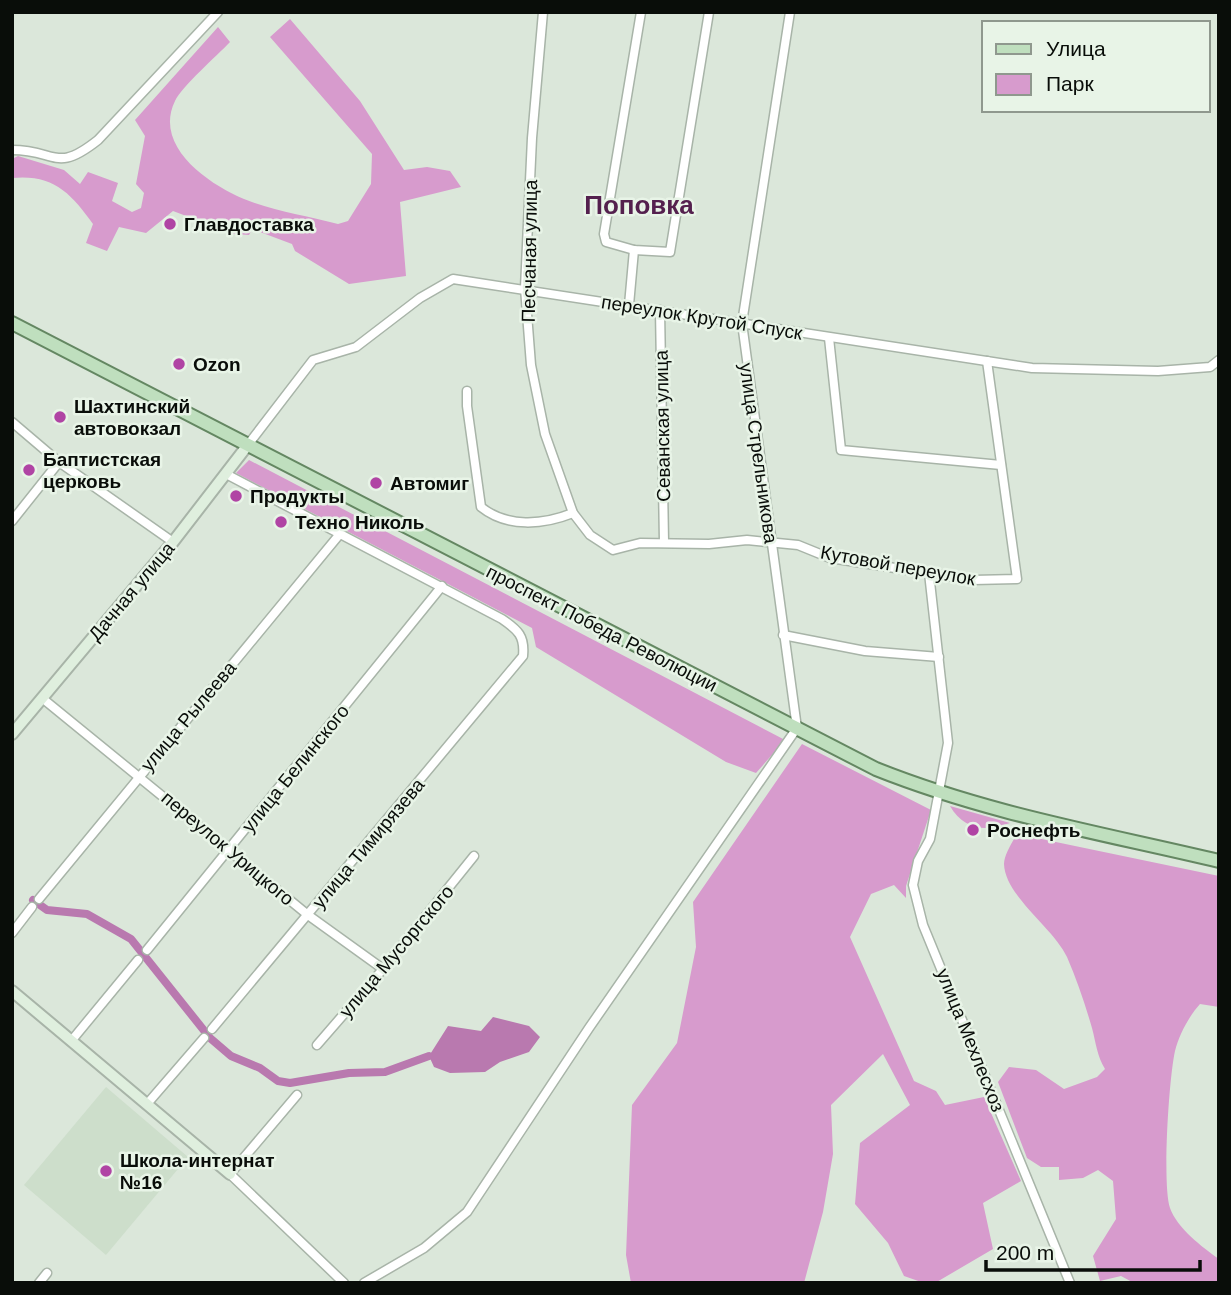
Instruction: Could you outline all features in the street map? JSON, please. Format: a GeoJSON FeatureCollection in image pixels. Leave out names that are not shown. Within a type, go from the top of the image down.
{"type":"FeatureCollection","features":[{"type":"Feature","properties":{"kind":"main road","name":"проспект Победа Революции"},"geometry":{"type":"LineString","coordinates":[[12,323],[876,769],[941,793],[1023,818],[1219,861]]}},
{"type":"Feature","properties":{"kind":"street"},"geometry":{"type":"LineString","coordinates":[[12,150],[63,159],[77,157],[98,140],[218,12]]}},
{"type":"Feature","properties":{"kind":"street","name":"Песчаная улица"},"geometry":{"type":"LineString","coordinates":[[543,12],[532,138],[525,288],[531,365],[545,435],[573,513],[590,534],[613,550]]}},
{"type":"Feature","properties":{"kind":"street"},"geometry":{"type":"LineString","coordinates":[[641,12],[604,234],[606,242],[634,250],[670,252],[709,12]]}},
{"type":"Feature","properties":{"kind":"street","name":"улица Стрельникова"},"geometry":{"type":"LineString","coordinates":[[790,12],[742,323],[797,729]]}},
{"type":"Feature","properties":{"kind":"street"},"geometry":{"type":"LineString","coordinates":[[629,305],[634,250]]}},
{"type":"Feature","properties":{"kind":"street","name":"переулок Крутой Спуск"},"geometry":{"type":"LineString","coordinates":[[247,446],[313,360],[356,347],[420,298],[453,279],[1032,368],[1158,371],[1210,367],[1219,360]]}},
{"type":"Feature","properties":{"kind":"street","name":"Севанская улица"},"geometry":{"type":"LineString","coordinates":[[660,310],[664,542]]}},
{"type":"Feature","properties":{"kind":"street"},"geometry":{"type":"LineString","coordinates":[[829,338],[841,450],[1001,465],[986,361]]}},
{"type":"Feature","properties":{"kind":"street"},"geometry":{"type":"LineString","coordinates":[[467,391],[481,507],[497,519],[513,523],[548,521],[573,513]]}},
{"type":"Feature","properties":{"kind":"street"},"geometry":{"type":"LineString","coordinates":[[12,422],[60,462],[173,541]]}},
{"type":"Feature","properties":{"kind":"street","name":"Дачная улица"},"geometry":{"type":"LineString","coordinates":[[12,734],[173,541],[247,446]]}},
{"type":"Feature","properties":{"kind":"street"},"geometry":{"type":"LineString","coordinates":[[12,521],[60,462]]}},
{"type":"Feature","properties":{"kind":"street","name":"Кутовой переулок"},"geometry":{"type":"LineString","coordinates":[[613,550],[640,543],[709,544],[747,540],[798,545],[830,558],[973,580],[1017,579],[1001,465]]}},
{"type":"Feature","properties":{"kind":"street"},"geometry":{"type":"LineString","coordinates":[[226,474],[442,586]]}},
{"type":"Feature","properties":{"kind":"street","name":"улица Рылеева"},"geometry":{"type":"LineString","coordinates":[[39,898],[139,774],[340,535]]}},
{"type":"Feature","properties":{"kind":"street","name":"улица Мехлесхоз"},"geometry":{"type":"LineString","coordinates":[[929,573],[948,743],[941,793],[930,839],[918,861],[913,884],[923,925],[1070,1283]]}},
{"type":"Feature","properties":{"kind":"street","name":"улица Тимирязева"},"geometry":{"type":"LineString","coordinates":[[212,1029],[523,656],[524,641],[517,629],[442,586]]}},
{"type":"Feature","properties":{"kind":"street","name":"улица Белинского"},"geometry":{"type":"LineString","coordinates":[[147,950],[442,586]]}},
{"type":"Feature","properties":{"kind":"street"},"geometry":{"type":"LineString","coordinates":[[783,635],[865,651],[939,657]]}},
{"type":"Feature","properties":{"kind":"street","name":"переулок Урицкого"},"geometry":{"type":"LineString","coordinates":[[42,698],[231,849],[308,915],[383,969]]}},
{"type":"Feature","properties":{"kind":"street"},"geometry":{"type":"LineString","coordinates":[[364,1283],[424,1248],[467,1212],[589,1028],[797,729]]}},
{"type":"Feature","properties":{"kind":"street","name":"улица Мусоргского"},"geometry":{"type":"LineString","coordinates":[[317,1045],[383,969],[474,856]]}},
{"type":"Feature","properties":{"kind":"street"},"geometry":{"type":"LineString","coordinates":[[12,933],[32,908]]}},
{"type":"Feature","properties":{"kind":"street"},"geometry":{"type":"LineString","coordinates":[[72,1040],[138,960]]}},
{"type":"Feature","properties":{"kind":"street"},"geometry":{"type":"LineString","coordinates":[[12,991],[230,1174],[344,1283]]}},
{"type":"Feature","properties":{"kind":"street"},"geometry":{"type":"LineString","coordinates":[[147,1104],[204,1038]]}},
{"type":"Feature","properties":{"kind":"street"},"geometry":{"type":"LineString","coordinates":[[230,1174],[297,1095]]}},
{"type":"Feature","properties":{"kind":"street"},"geometry":{"type":"LineString","coordinates":[[39,1283],[47,1273]]}},
{"type":"Feature","properties":{"kind":"shaded area"},"geometry":{"type":"Polygon","coordinates":[[[493,1017],[529,1026],[540,1037],[529,1052],[500,1062],[485,1072],[450,1073],[434,1067],[429,1056],[448,1026],[481,1031],[493,1017]]]}},
{"type":"Feature","properties":{"kind":"shaded area","name":"Школа-интернат №16"},"geometry":{"type":"Polygon","coordinates":[[[106,1087],[188,1157],[106,1255],[24,1185],[106,1087]]]}},
{"type":"Feature","properties":{"kind":"green space"},"geometry":{"type":"Polygon","coordinates":[[[290,19],[360,101],[404,170],[427,167],[450,171],[461,187],[400,202],[406,276],[349,284],[295,251],[292,244],[252,229],[249,235],[234,234],[173,211],[146,233],[119,227],[107,251],[86,243],[93,224],[77,203],[60,188],[39,179],[12,178],[12,159],[18,156],[64,170],[80,184],[88,172],[118,183],[112,201],[132,212],[141,208],[144,193],[136,184],[145,136],[135,120],[218,27],[230,42],[192,79],[175,101],[170,118],[171,133],[178,148],[188,161],[215,184],[244,199],[338,224],[348,221],[371,184],[372,154],[270,37],[290,19]]]}},
{"type":"Feature","properties":{"kind":"green space"},"geometry":{"type":"Polygon","coordinates":[[[249,460],[785,740],[756,773],[726,762],[536,647],[532,628],[236,473],[249,460]]]}},
{"type":"Feature","properties":{"kind":"green space"},"geometry":{"type":"Polygon","coordinates":[[[802,744],[931,810],[906,886],[906,898],[894,885],[871,894],[850,937],[914,1081],[936,1091],[945,1105],[984,1097],[1021,1181],[983,1203],[993,1249],[935,1283],[924,1283],[904,1276],[888,1243],[855,1204],[860,1143],[910,1105],[883,1054],[831,1105],[833,1154],[823,1212],[804,1283],[631,1283],[626,1255],[632,1105],[677,1043],[696,947],[693,902],[802,744]]]}},
{"type":"Feature","properties":{"kind":"green space"},"geometry":{"type":"Polygon","coordinates":[[[950,806],[1010,823],[992,828],[976,827],[962,820],[950,806]]]}},
{"type":"Feature","properties":{"kind":"green space"},"geometry":{"type":"Polygon","coordinates":[[[1027,836],[1219,876],[1219,1007],[1200,1004],[1188,1020],[1177,1045],[1166,1155],[1170,1208],[1184,1230],[1219,1259],[1219,1283],[1134,1283],[1121,1276],[1100,1281],[1093,1256],[1116,1219],[1113,1181],[1098,1170],[1083,1178],[1059,1180],[1059,1167],[1041,1167],[1027,1158],[998,1082],[1009,1067],[1036,1070],[1064,1089],[1097,1077],[1105,1069],[1067,957],[1021,900],[1006,876],[1004,861],[1009,848],[1014,839],[1027,836]]]}},
{"type":"Feature","properties":{"kind":"waterway"},"geometry":{"type":"LineString","coordinates":[[33,900],[47,910],[87,914],[131,939],[210,1038],[231,1056],[260,1068],[278,1081],[290,1083],[349,1073],[385,1072],[429,1056]]}},
{"type":"Feature","properties":{"kind":"place","name":"Главдоставка"},"geometry":{"type":"Point","coordinates":[170,224]}},
{"type":"Feature","properties":{"kind":"place","name":"Ozon"},"geometry":{"type":"Point","coordinates":[179,364]}},
{"type":"Feature","properties":{"kind":"place","name":"Шахтинский автовокзал"},"geometry":{"type":"Point","coordinates":[60,417]}},
{"type":"Feature","properties":{"kind":"place","name":"Баптистская церковь"},"geometry":{"type":"Point","coordinates":[29,470]}},
{"type":"Feature","properties":{"kind":"place","name":"Автомиг"},"geometry":{"type":"Point","coordinates":[376,483]}},
{"type":"Feature","properties":{"kind":"place","name":"Продукты"},"geometry":{"type":"Point","coordinates":[236,496]}},
{"type":"Feature","properties":{"kind":"place","name":"Техно Николь"},"geometry":{"type":"Point","coordinates":[281,522]}},
{"type":"Feature","properties":{"kind":"place","name":"Роснефть"},"geometry":{"type":"Point","coordinates":[973,830]}},
{"type":"Feature","properties":{"kind":"place","name":"Школа-интернат №16"},"geometry":{"type":"Point","coordinates":[106,1171]}},
{"type":"Feature","properties":{"kind":"district","name":"Поповка"},"geometry":{"type":"Point","coordinates":[639,205]}}]}
